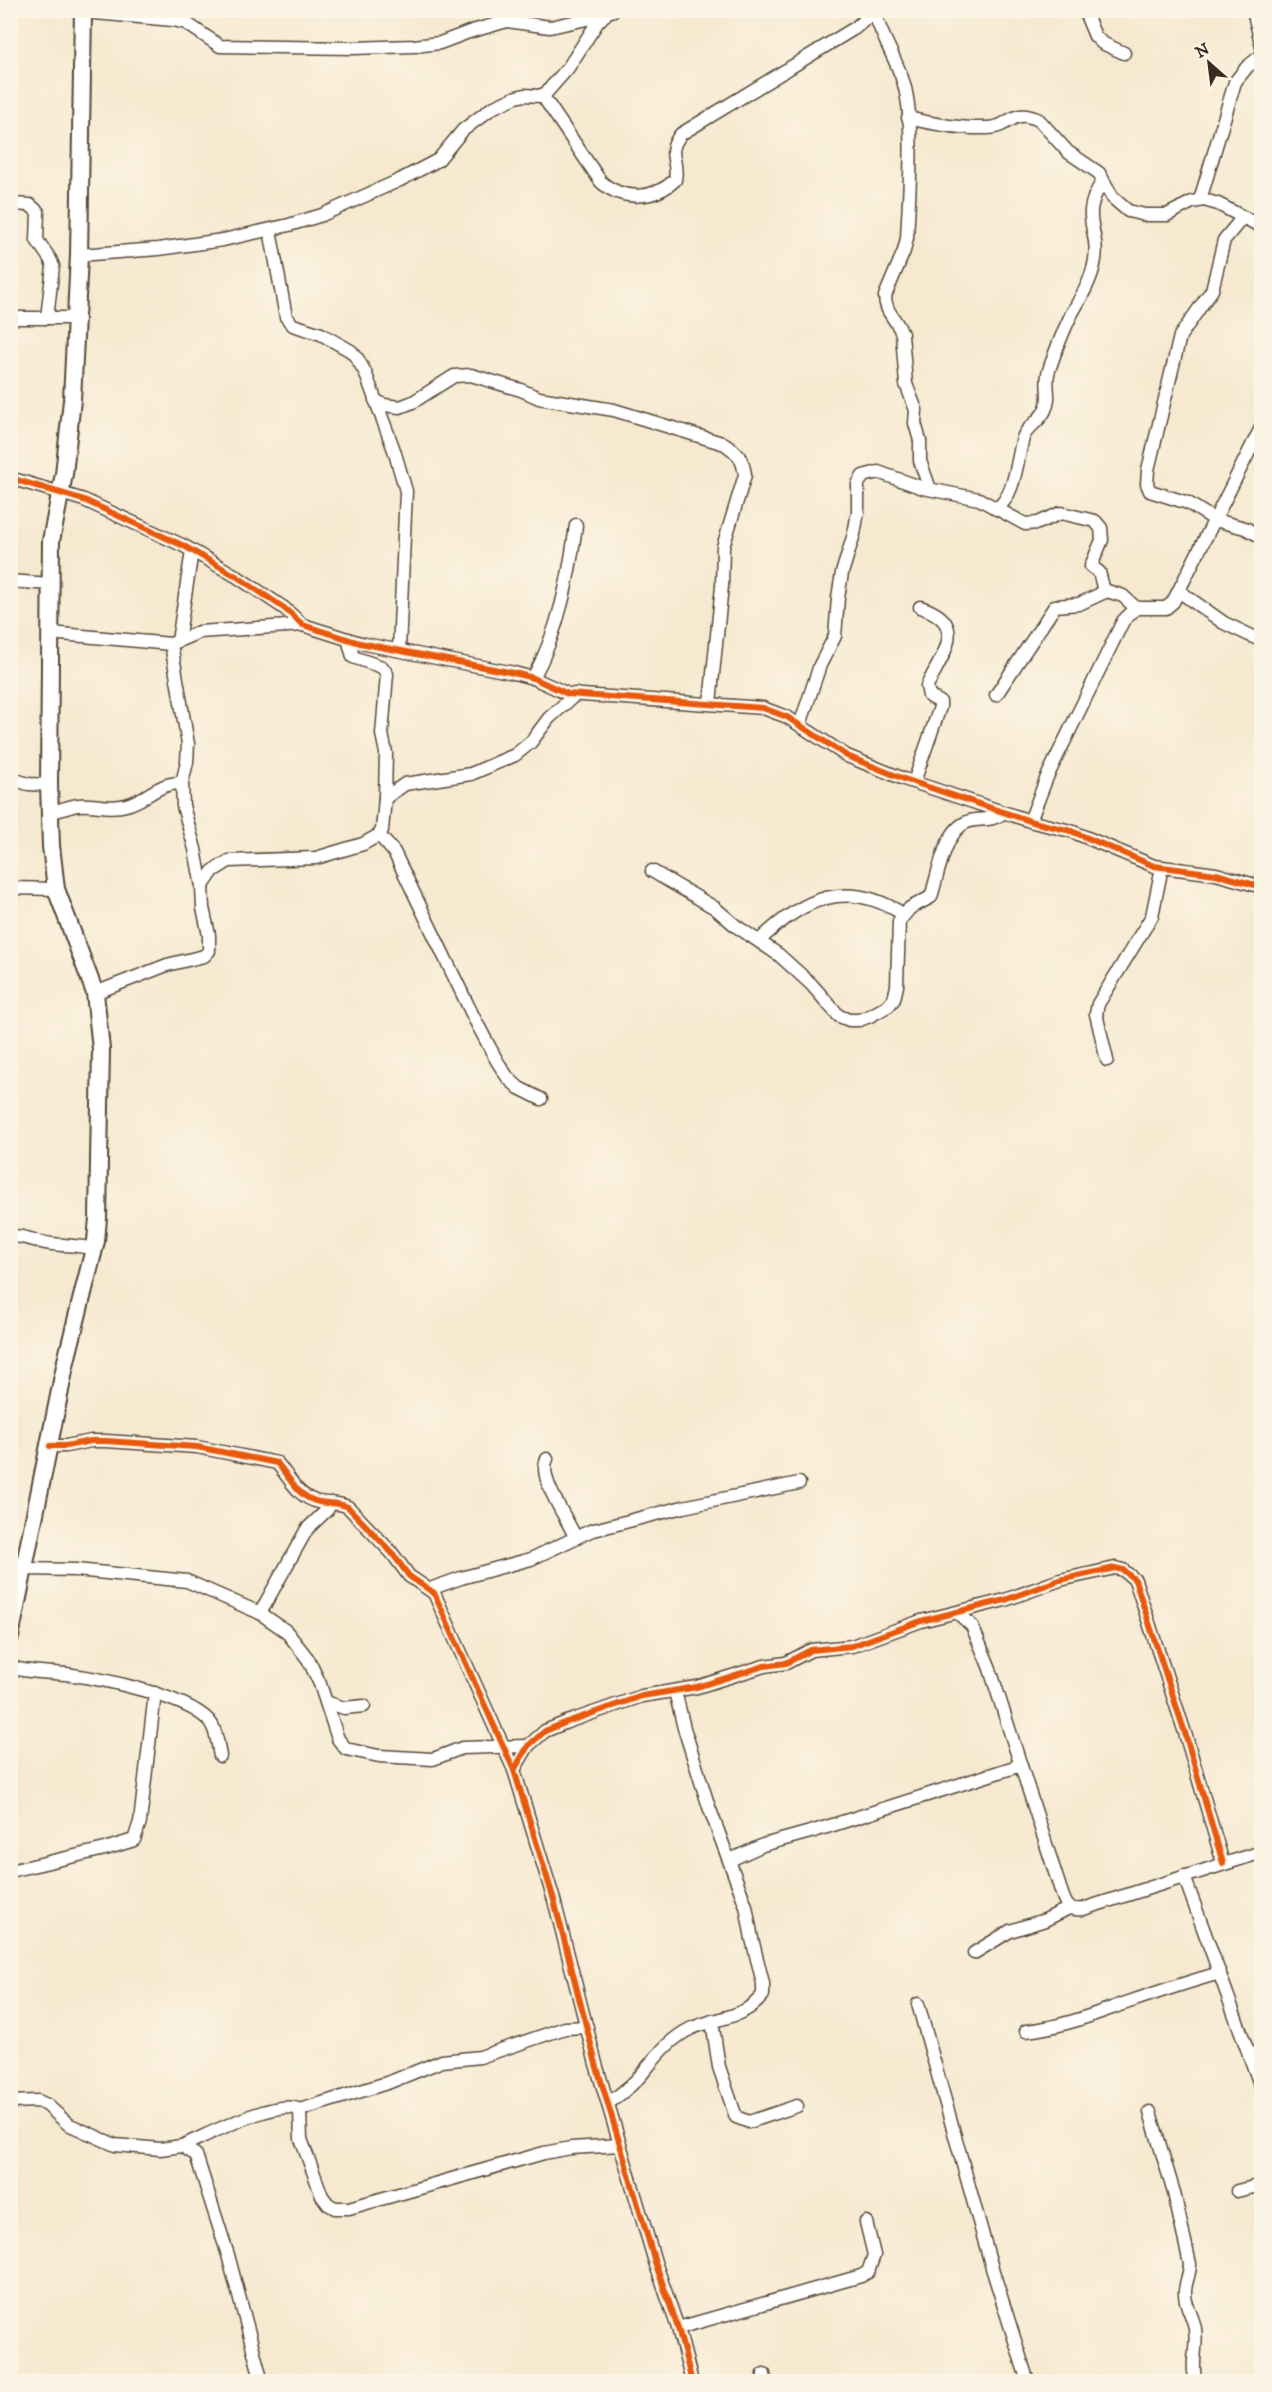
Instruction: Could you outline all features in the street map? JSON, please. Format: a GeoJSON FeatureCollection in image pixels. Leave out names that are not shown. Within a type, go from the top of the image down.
{"type":"FeatureCollection","features":[{"type":"Feature","properties":{"kind":"main road"},"geometry":{"type":"LineString","coordinates":[[10,1637],[66,1362],[95,1249],[101,1049],[95,993],[56,889],[51,846],[49,785],[51,541],[70,423],[79,255],[83,11]]}},
{"type":"Feature","properties":{"kind":"street"},"geometry":{"type":"LineString","coordinates":[[1084,10],[1095,36],[1102,43],[1124,53]]}},
{"type":"Feature","properties":{"kind":"street"},"geometry":{"type":"LineString","coordinates":[[1253,10],[1262,47]]}},
{"type":"Feature","properties":{"kind":"street"},"geometry":{"type":"LineString","coordinates":[[83,11],[186,23],[220,46],[353,48],[440,43],[507,21],[549,27],[608,12]]}},
{"type":"Feature","properties":{"kind":"street"},"geometry":{"type":"LineString","coordinates":[[542,95],[595,173],[610,190],[636,196],[658,193],[675,180],[677,171],[672,151],[674,142],[681,134],[837,40],[875,11]]}},
{"type":"Feature","properties":{"kind":"street"},"geometry":{"type":"LineString","coordinates":[[875,11],[876,21],[903,79],[910,138],[907,238],[885,296],[885,303],[902,334],[906,384],[916,410],[915,423],[920,441],[920,461],[930,489]]}},
{"type":"Feature","properties":{"kind":"street"},"geometry":{"type":"LineString","coordinates":[[79,255],[158,249],[223,240],[270,230],[322,215],[423,170],[438,160],[463,130],[492,108],[525,95],[542,95],[568,68],[597,23],[608,12]]}},
{"type":"Feature","properties":{"kind":"street"},"geometry":{"type":"LineString","coordinates":[[1200,200],[1235,82],[1247,67],[1262,55]]}},
{"type":"Feature","properties":{"kind":"street"},"geometry":{"type":"LineString","coordinates":[[908,118],[938,124],[995,128],[1019,115],[1033,117],[1039,120],[1068,152],[1099,173],[1115,201],[1122,208],[1137,214],[1167,215],[1191,202],[1200,200],[1214,202],[1262,227]]}},
{"type":"Feature","properties":{"kind":"street"},"geometry":{"type":"LineString","coordinates":[[996,509],[1007,498],[1017,471],[1025,433],[1047,409],[1046,380],[1049,370],[1063,332],[1093,268],[1095,256],[1091,204],[1103,181]]}},
{"type":"Feature","properties":{"kind":"street"},"geometry":{"type":"LineString","coordinates":[[10,204],[30,205],[38,212],[37,240],[51,259],[52,266],[47,318]]}},
{"type":"Feature","properties":{"kind":"street"},"geometry":{"type":"LineString","coordinates":[[1243,217],[1224,240],[1212,290],[1180,336],[1155,435],[1147,480],[1150,491],[1188,503],[1215,520],[1245,528],[1262,537]]}},
{"type":"Feature","properties":{"kind":"street"},"geometry":{"type":"LineString","coordinates":[[270,230],[286,317],[293,325],[321,334],[351,351],[365,372],[394,450],[406,491],[399,650]]}},
{"type":"Feature","properties":{"kind":"street"},"geometry":{"type":"LineString","coordinates":[[10,318],[75,318]]}},
{"type":"Feature","properties":{"kind":"street"},"geometry":{"type":"LineString","coordinates":[[375,400],[384,405],[400,407],[413,402],[454,376],[471,375],[521,390],[539,398],[614,410],[725,444],[738,453],[745,475],[723,547],[722,586],[710,703]]}},
{"type":"Feature","properties":{"kind":"street"},"geometry":{"type":"LineString","coordinates":[[1030,821],[1047,777],[1127,615],[1136,608],[1166,608],[1173,602],[1262,426]]}},
{"type":"Feature","properties":{"kind":"street"},"geometry":{"type":"LineString","coordinates":[[800,725],[820,665],[835,636],[842,573],[858,512],[860,479],[865,475],[878,472],[930,489],[980,499],[1025,524],[1038,523],[1061,513],[1097,522],[1101,528],[1102,540],[1091,564],[1093,569],[1100,574],[1104,591]]}},
{"type":"Feature","properties":{"kind":"street"},"geometry":{"type":"LineString","coordinates":[[10,478],[84,500],[192,551],[236,576],[284,608],[303,625]]}},
{"type":"Feature","properties":{"kind":"street"},"geometry":{"type":"LineString","coordinates":[[533,678],[554,629],[572,558],[576,525]]}},
{"type":"Feature","properties":{"kind":"street"},"geometry":{"type":"LineString","coordinates":[[95,993],[167,965],[204,956],[209,951],[209,935],[202,908],[202,887],[195,849],[183,806],[182,783],[188,744],[175,642],[192,551]]}},
{"type":"Feature","properties":{"kind":"street"},"geometry":{"type":"LineString","coordinates":[[10,581],[50,584]]}},
{"type":"Feature","properties":{"kind":"street"},"geometry":{"type":"LineString","coordinates":[[996,695],[1052,608],[1058,605],[1079,604],[1104,591],[1123,596],[1136,608]]}},
{"type":"Feature","properties":{"kind":"street"},"geometry":{"type":"LineString","coordinates":[[1180,592],[1224,623],[1262,641]]}},
{"type":"Feature","properties":{"kind":"street"},"geometry":{"type":"LineString","coordinates":[[914,782],[940,707],[940,702],[929,696],[927,686],[950,640],[949,631],[939,615],[920,607]]}},
{"type":"Feature","properties":{"kind":"street"},"geometry":{"type":"LineString","coordinates":[[50,633],[175,642],[199,632],[303,625],[348,639],[533,678],[546,686],[576,694],[763,708],[777,712],[800,725],[847,756],[914,782],[1003,813],[1071,831],[1140,861],[1162,867],[1216,874],[1262,887]]}},
{"type":"Feature","properties":{"kind":"street"},"geometry":{"type":"LineString","coordinates":[[202,887],[213,871],[229,861],[316,858],[363,844],[379,835],[382,830],[386,753],[382,734],[387,674],[382,667],[353,657],[348,639]]}},
{"type":"Feature","properties":{"kind":"street"},"geometry":{"type":"LineString","coordinates":[[385,798],[405,784],[471,774],[515,755],[531,742],[549,718],[576,694]]}},
{"type":"Feature","properties":{"kind":"street"},"geometry":{"type":"LineString","coordinates":[[10,778],[28,784],[49,785]]}},
{"type":"Feature","properties":{"kind":"street"},"geometry":{"type":"LineString","coordinates":[[50,812],[78,805],[107,808],[121,806],[137,801],[159,786],[182,783]]}},
{"type":"Feature","properties":{"kind":"street"},"geometry":{"type":"LineString","coordinates":[[652,871],[715,908],[799,972],[839,1016],[859,1020],[888,1006],[894,999],[897,986],[897,932],[903,914],[931,897],[941,861],[957,829],[969,821],[992,819],[1003,813]]}},
{"type":"Feature","properties":{"kind":"street"},"geometry":{"type":"LineString","coordinates":[[379,835],[394,852],[497,1061],[508,1078],[519,1088],[541,1099]]}},
{"type":"Feature","properties":{"kind":"street"},"geometry":{"type":"LineString","coordinates":[[1107,1060],[1096,1014],[1098,1004],[1152,916],[1162,867]]}},
{"type":"Feature","properties":{"kind":"street"},"geometry":{"type":"LineString","coordinates":[[10,888],[56,889]]}},
{"type":"Feature","properties":{"kind":"street"},"geometry":{"type":"LineString","coordinates":[[759,941],[778,923],[810,904],[833,895],[846,894],[879,900],[903,914]]}},
{"type":"Feature","properties":{"kind":"street"},"geometry":{"type":"LineString","coordinates":[[10,1236],[26,1237],[53,1244],[75,1244],[95,1249]]}},
{"type":"Feature","properties":{"kind":"street"},"geometry":{"type":"LineString","coordinates":[[50,1446],[106,1441],[197,1448],[277,1463],[292,1485],[305,1496],[316,1502],[348,1507],[392,1553],[410,1576],[420,1585],[430,1589],[439,1601],[514,1770],[554,1899],[596,2064],[678,2328],[692,2382]]}},
{"type":"Feature","properties":{"kind":"street"},"geometry":{"type":"LineString","coordinates":[[547,1459],[544,1466],[549,1485],[575,1536]]}},
{"type":"Feature","properties":{"kind":"street"},"geometry":{"type":"LineString","coordinates":[[430,1589],[461,1578],[531,1560],[558,1548],[575,1536],[683,1507],[799,1483]]}},
{"type":"Feature","properties":{"kind":"street"},"geometry":{"type":"LineString","coordinates":[[260,1613],[303,1535],[331,1503]]}},
{"type":"Feature","properties":{"kind":"street"},"geometry":{"type":"LineString","coordinates":[[514,1770],[528,1746],[545,1731],[642,1696],[721,1680],[764,1666],[786,1663],[811,1650],[852,1646],[921,1621],[1005,1600],[1060,1580],[1115,1568],[1131,1575],[1135,1580],[1157,1644],[1222,1863]]}},
{"type":"Feature","properties":{"kind":"street"},"geometry":{"type":"LineString","coordinates":[[24,1569],[76,1570],[187,1581],[260,1613],[286,1631],[303,1652],[316,1676],[341,1744],[346,1749],[363,1754],[433,1759],[462,1748],[528,1746]]}},
{"type":"Feature","properties":{"kind":"street"},"geometry":{"type":"LineString","coordinates":[[958,1613],[972,1626],[989,1666],[1061,1891],[1069,1908]]}},
{"type":"Feature","properties":{"kind":"street"},"geometry":{"type":"LineString","coordinates":[[10,1667],[35,1672],[89,1677],[175,1700],[207,1719],[212,1726],[220,1756]]}},
{"type":"Feature","properties":{"kind":"street"},"geometry":{"type":"LineString","coordinates":[[609,2103],[633,2084],[677,2036],[711,2021],[732,2018],[747,2010],[763,1995],[763,1983],[748,1916],[684,1728],[675,1690]]}},
{"type":"Feature","properties":{"kind":"street"},"geometry":{"type":"LineString","coordinates":[[10,1871],[134,1840],[140,1822],[155,1693]]}},
{"type":"Feature","properties":{"kind":"street"},"geometry":{"type":"LineString","coordinates":[[326,1702],[344,1708],[364,1706]]}},
{"type":"Feature","properties":{"kind":"street"},"geometry":{"type":"LineString","coordinates":[[730,1860],[763,1845],[1021,1765]]}},
{"type":"Feature","properties":{"kind":"street"},"geometry":{"type":"LineString","coordinates":[[974,1953],[1010,1931],[1045,1920],[1069,1908],[1083,1909],[1262,1852]]}},
{"type":"Feature","properties":{"kind":"street"},"geometry":{"type":"LineString","coordinates":[[1184,1876],[1262,2090]]}},
{"type":"Feature","properties":{"kind":"street"},"geometry":{"type":"LineString","coordinates":[[1026,2031],[1049,2029],[1080,2021],[1135,2000],[1220,1973]]}},
{"type":"Feature","properties":{"kind":"street"},"geometry":{"type":"LineString","coordinates":[[918,2004],[992,2268],[1028,2382]]}},
{"type":"Feature","properties":{"kind":"street"},"geometry":{"type":"LineString","coordinates":[[711,2021],[719,2067],[736,2117],[749,2122],[797,2106]]}},
{"type":"Feature","properties":{"kind":"street"},"geometry":{"type":"LineString","coordinates":[[10,2102],[38,2101],[73,2128],[115,2145],[160,2149],[182,2146],[274,2109],[295,2107],[300,2110],[390,2082],[442,2061],[480,2057],[565,2028],[587,2027]]}},
{"type":"Feature","properties":{"kind":"street"},"geometry":{"type":"LineString","coordinates":[[300,2110],[301,2139],[322,2196],[328,2204],[339,2209],[371,2204],[544,2153],[571,2148],[620,2145]]}},
{"type":"Feature","properties":{"kind":"street"},"geometry":{"type":"LineString","coordinates":[[1150,2112],[1174,2193],[1190,2264],[1185,2300],[1195,2327],[1196,2350],[1192,2371],[1196,2382]]}},
{"type":"Feature","properties":{"kind":"street"},"geometry":{"type":"LineString","coordinates":[[199,2162],[205,2136]]}},
{"type":"Feature","properties":{"kind":"street"},"geometry":{"type":"LineString","coordinates":[[182,2146],[192,2151],[199,2162],[228,2255],[262,2382]]}},
{"type":"Feature","properties":{"kind":"street"},"geometry":{"type":"LineString","coordinates":[[1237,2191],[1262,2185]]}},
{"type":"Feature","properties":{"kind":"street"},"geometry":{"type":"LineString","coordinates":[[678,2328],[861,2277],[868,2272],[874,2255],[866,2222]]}},
{"type":"Feature","properties":{"kind":"cycle path"},"geometry":{"type":"LineString","coordinates":[[10,478],[84,500],[184,546],[236,576],[284,608],[303,625],[360,643],[514,673],[533,678],[568,694],[763,708],[787,717],[847,756],[904,779],[1033,822],[1071,831],[1154,866],[1216,874],[1262,887]]}},
{"type":"Feature","properties":{"kind":"cycle path"},"geometry":{"type":"LineString","coordinates":[[50,1446],[106,1441],[197,1447],[277,1463],[295,1487],[305,1496],[319,1502],[348,1507],[392,1553],[409,1576],[434,1593],[514,1770],[554,1900],[596,2064],[655,2262],[678,2328],[692,2382]]}},
{"type":"Feature","properties":{"kind":"cycle path"},"geometry":{"type":"LineString","coordinates":[[514,1770],[528,1746],[545,1731],[642,1696],[697,1687],[764,1666],[786,1663],[811,1650],[852,1646],[921,1621],[1005,1600],[1060,1580],[1115,1568],[1123,1570],[1135,1580],[1185,1733],[1223,1863]]}}]}
